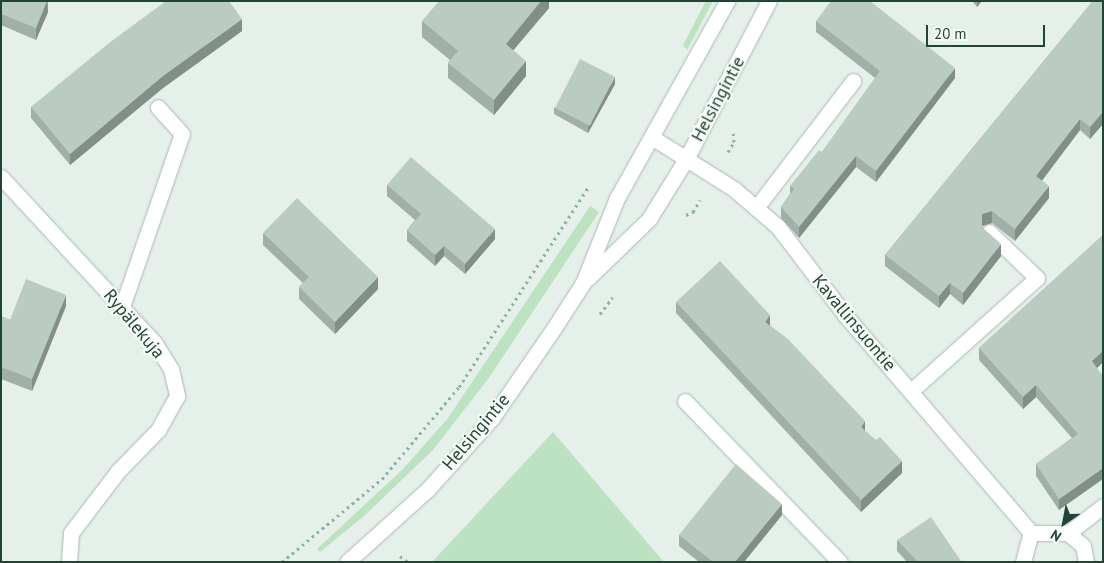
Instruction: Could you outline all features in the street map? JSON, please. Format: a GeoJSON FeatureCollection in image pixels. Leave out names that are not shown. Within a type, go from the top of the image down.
{"type":"FeatureCollection","features":[{"type":"Feature","properties":{"kind":"street","name":"Helsingintie"},"geometry":{"type":"LineString","coordinates":[[583,283],[617,198],[654,138],[727,1]]}},
{"type":"Feature","properties":{"kind":"street","name":"Helsingintie"},"geometry":{"type":"LineString","coordinates":[[347,562],[428,489],[492,418],[583,283],[649,219],[686,159],[769,1]]}},
{"type":"Feature","properties":{"kind":"street"},"geometry":{"type":"LineString","coordinates":[[756,208],[853,81]]}},
{"type":"Feature","properties":{"kind":"street"},"geometry":{"type":"LineString","coordinates":[[122,307],[182,134],[158,107]]}},
{"type":"Feature","properties":{"kind":"street","name":"Kavallinsuontie"},"geometry":{"type":"LineString","coordinates":[[654,138],[734,189],[778,227],[846,316],[1031,534]]}},
{"type":"Feature","properties":{"kind":"street","name":"Rypälekuja"},"geometry":{"type":"LineString","coordinates":[[1,177],[154,342],[171,369],[177,396],[159,429],[118,471],[71,533],[69,562]]}},
{"type":"Feature","properties":{"kind":"street"},"geometry":{"type":"LineString","coordinates":[[911,391],[1037,278],[989,232]]}},
{"type":"Feature","properties":{"kind":"street"},"geometry":{"type":"LineString","coordinates":[[685,401],[840,562]]}},
{"type":"Feature","properties":{"kind":"street"},"geometry":{"type":"LineString","coordinates":[[1023,562],[1031,534],[1068,533],[1103,506]]}},
{"type":"Feature","properties":{"kind":"street"},"geometry":{"type":"LineString","coordinates":[[1068,533],[1083,546],[1086,562]]}},
{"type":"Feature","properties":{"kind":"path"},"geometry":{"type":"LineString","coordinates":[[282,562],[382,479],[459,387],[592,182]]}},
{"type":"Feature","properties":{"kind":"path"},"geometry":{"type":"LineString","coordinates":[[400,556],[408,562]]}},
{"type":"Feature","properties":{"kind":"green space"},"geometry":{"type":"Polygon","coordinates":[[[706,1],[713,1],[687,50],[683,45],[706,1]]]}},
{"type":"Feature","properties":{"kind":"green space"},"geometry":{"type":"Polygon","coordinates":[[[590,206],[599,212],[488,379],[433,450],[364,516],[320,552],[317,549],[403,469],[448,418],[590,206]]]}},
{"type":"Feature","properties":{"kind":"green space"},"geometry":{"type":"Polygon","coordinates":[[[553,432],[664,562],[432,562],[553,432]]]}},
{"type":"Feature","properties":{"kind":"building"},"geometry":{"type":"Polygon","coordinates":[[[1,1],[47,1],[36,28],[1,14],[1,1]]]}},
{"type":"Feature","properties":{"kind":"building"},"geometry":{"type":"Polygon","coordinates":[[[166,1],[229,1],[242,19],[163,76],[70,154],[31,107],[109,43],[166,1]]]}},
{"type":"Feature","properties":{"kind":"building"},"geometry":{"type":"Polygon","coordinates":[[[439,1],[541,1],[506,44],[526,61],[494,100],[448,63],[458,51],[422,21],[439,1]]]}},
{"type":"Feature","properties":{"kind":"building"},"geometry":{"type":"Polygon","coordinates":[[[831,1],[870,1],[955,68],[876,171],[856,156],[799,227],[781,207],[794,189],[790,186],[819,150],[822,152],[880,71],[816,21],[831,1]]]}},
{"type":"Feature","properties":{"kind":"building"},"geometry":{"type":"Polygon","coordinates":[[[1093,1],[1103,1],[1103,112],[1090,127],[1080,119],[1036,176],[1049,186],[1015,229],[992,211],[982,214],[982,227],[1001,244],[963,293],[950,283],[939,296],[885,255],[1093,1]]]}},
{"type":"Feature","properties":{"kind":"building"},"geometry":{"type":"Polygon","coordinates":[[[580,59],[615,77],[590,126],[555,108],[580,59]]]}},
{"type":"Feature","properties":{"kind":"building"},"geometry":{"type":"Polygon","coordinates":[[[411,157],[495,229],[465,264],[444,246],[435,255],[407,230],[421,214],[387,185],[411,157]]]}},
{"type":"Feature","properties":{"kind":"building"},"geometry":{"type":"Polygon","coordinates":[[[297,198],[378,277],[335,322],[299,287],[309,277],[263,233],[297,198]]]}},
{"type":"Feature","properties":{"kind":"building"},"geometry":{"type":"Polygon","coordinates":[[[1103,235],[1103,351],[1092,361],[1103,376],[1103,468],[1059,499],[1036,464],[1078,434],[1036,385],[1023,397],[979,348],[1103,235]]]}},
{"type":"Feature","properties":{"kind":"building"},"geometry":{"type":"Polygon","coordinates":[[[720,261],[770,315],[765,322],[787,338],[865,421],[861,427],[876,440],[880,437],[902,461],[861,500],[676,302],[720,261]]]}},
{"type":"Feature","properties":{"kind":"building"},"geometry":{"type":"Polygon","coordinates":[[[26,279],[66,295],[32,379],[1,367],[1,316],[10,320],[26,279]]]}},
{"type":"Feature","properties":{"kind":"building"},"geometry":{"type":"Polygon","coordinates":[[[736,464],[782,504],[735,562],[713,562],[679,535],[736,464]]]}},
{"type":"Feature","properties":{"kind":"building"},"geometry":{"type":"Polygon","coordinates":[[[931,517],[960,562],[918,562],[897,540],[931,517]]]}}]}
